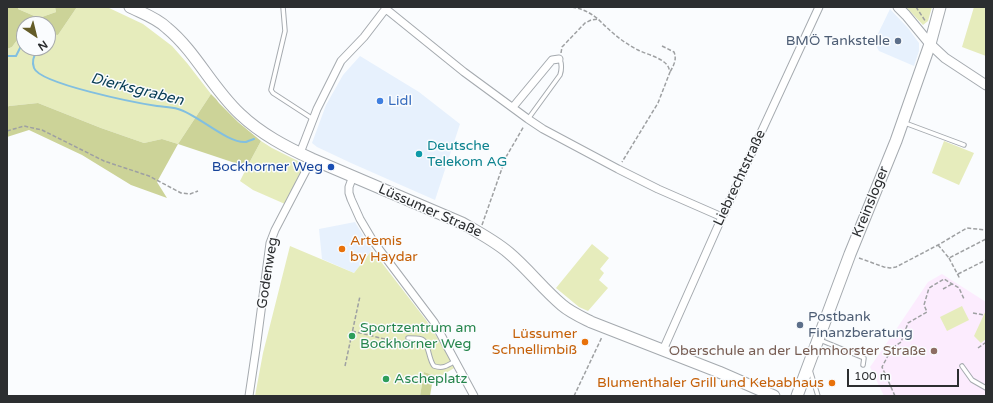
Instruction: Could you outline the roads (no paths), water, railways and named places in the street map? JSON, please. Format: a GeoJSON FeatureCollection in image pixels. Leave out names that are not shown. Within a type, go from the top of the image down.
{"type":"FeatureCollection","features":[{"type":"Feature","properties":{"kind":"main road","name":"Lüssumer Straße"},"geometry":{"type":"LineString","coordinates":[[130,7],[166,27],[177,37],[240,114],[271,138],[300,153],[462,223],[493,240],[508,252],[563,306],[577,315],[719,372],[774,396]]}},
{"type":"Feature","properties":{"kind":"main road","name":"Kreinsloger"},"geometry":{"type":"LineString","coordinates":[[796,396],[902,122],[930,44],[940,7]]}},
{"type":"Feature","properties":{"kind":"street","name":"Liebrechtstraße"},"geometry":{"type":"LineString","coordinates":[[663,350],[722,217],[819,7]]}},
{"type":"Feature","properties":{"kind":"street"},"geometry":{"type":"LineString","coordinates":[[898,7],[930,44],[945,58],[986,85]]}},
{"type":"Feature","properties":{"kind":"street"},"geometry":{"type":"LineString","coordinates":[[300,153],[313,118],[342,61],[364,38],[387,8],[464,72],[543,129],[658,189],[722,217]]}},
{"type":"Feature","properties":{"kind":"street"},"geometry":{"type":"LineString","coordinates":[[513,107],[552,60],[559,59]]}},
{"type":"Feature","properties":{"kind":"street","name":"Godenweg"},"geometry":{"type":"LineString","coordinates":[[249,396],[270,243],[275,230],[312,158]]}},
{"type":"Feature","properties":{"kind":"street"},"geometry":{"type":"LineString","coordinates":[[352,176],[349,192],[360,219],[373,241],[434,322],[474,396]]}},
{"type":"Feature","properties":{"kind":"lane"},"geometry":{"type":"LineString","coordinates":[[283,7],[286,31],[271,90],[273,93],[313,118]]}},
{"type":"Feature","properties":{"kind":"lane"},"geometry":{"type":"LineString","coordinates":[[528,119],[560,76],[562,64],[559,59]]}},
{"type":"Feature","properties":{"kind":"lane"},"geometry":{"type":"LineString","coordinates":[[902,122],[964,145]]}},
{"type":"Feature","properties":{"kind":"lane"},"geometry":{"type":"LineString","coordinates":[[408,338],[421,339],[424,341],[427,345],[430,359],[434,366],[442,368],[455,360]]}},
{"type":"Feature","properties":{"kind":"lane"},"geometry":{"type":"LineString","coordinates":[[818,339],[864,358],[863,365]]}},
{"type":"Feature","properties":{"kind":"lane"},"geometry":{"type":"LineString","coordinates":[[808,364],[818,396]]}},
{"type":"Feature","properties":{"kind":"lane"},"geometry":{"type":"LineString","coordinates":[[962,366],[972,380],[986,388]]}},
{"type":"Feature","properties":{"kind":"waterway","name":"Dierksgraben"},"geometry":{"type":"LineString","coordinates":[[7,56],[16,56]]}},
{"type":"Feature","properties":{"kind":"waterway","name":"Dierksgraben"},"geometry":{"type":"LineString","coordinates":[[35,56],[33,60],[34,68],[40,74],[53,80],[111,97],[178,109],[186,112],[230,138],[246,142],[254,139]]}},
{"type":"Feature","properties":{"kind":"place","name":"BMÖ Tankstelle"},"geometry":{"type":"Point","coordinates":[898,41]}},
{"type":"Feature","properties":{"kind":"place","name":"Lidl"},"geometry":{"type":"Point","coordinates":[380,101]}},
{"type":"Feature","properties":{"kind":"place","name":"Deutsche Telekom AG"},"geometry":{"type":"Point","coordinates":[419,154]}},
{"type":"Feature","properties":{"kind":"place","name":"Bockhorner Weg"},"geometry":{"type":"Point","coordinates":[331,167]}},
{"type":"Feature","properties":{"kind":"place","name":"Artemis by Haydar"},"geometry":{"type":"Point","coordinates":[342,249]}},
{"type":"Feature","properties":{"kind":"place","name":"Postbank Finanzberatung"},"geometry":{"type":"Point","coordinates":[800,325]}},
{"type":"Feature","properties":{"kind":"place","name":"Sportzentrum am Bockhorner Weg"},"geometry":{"type":"Point","coordinates":[352,336]}},
{"type":"Feature","properties":{"kind":"place","name":"Lüssumer Schnellimbiß"},"geometry":{"type":"Point","coordinates":[585,342]}},
{"type":"Feature","properties":{"kind":"place","name":"Oberschule an der Lehmhorster Straße"},"geometry":{"type":"Point","coordinates":[934,351]}},
{"type":"Feature","properties":{"kind":"place","name":"Ascheplatz"},"geometry":{"type":"Point","coordinates":[386,379]}},
{"type":"Feature","properties":{"kind":"place","name":"Blumenthaler Grill und Kebabhaus"},"geometry":{"type":"Point","coordinates":[832,383]}}]}
